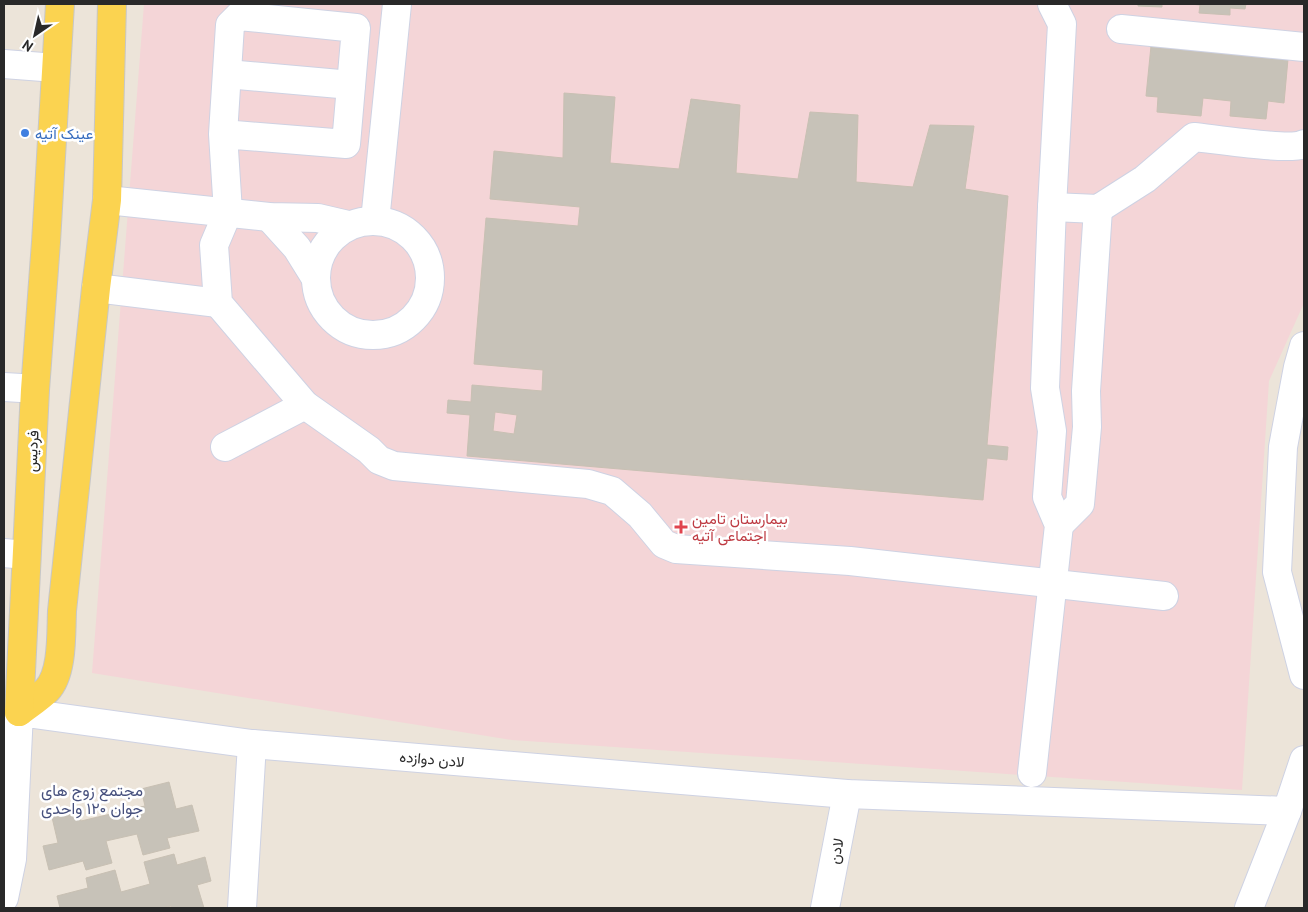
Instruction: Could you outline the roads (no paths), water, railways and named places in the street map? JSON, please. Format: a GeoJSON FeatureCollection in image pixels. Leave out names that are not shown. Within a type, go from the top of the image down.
{"type":"FeatureCollection","features":[{"type":"Feature","properties":{"kind":"main road","name":"فردیس"},"geometry":{"type":"LineString","coordinates":[[19,712],[15,554],[35,390],[60,4]]}},
{"type":"Feature","properties":{"kind":"main road"},"geometry":{"type":"LineString","coordinates":[[19,712],[48,689],[54,680],[60,652],[62,611],[107,200],[112,4]]}},
{"type":"Feature","properties":{"kind":"street"},"geometry":{"type":"LineString","coordinates":[[375,221],[397,4]]}},
{"type":"Feature","properties":{"kind":"street"},"geometry":{"type":"LineString","coordinates":[[1032,773],[1059,525],[1047,497],[1052,431],[1045,388],[1062,24],[1052,4]]}},
{"type":"Feature","properties":{"kind":"street"},"geometry":{"type":"LineString","coordinates":[[223,134],[346,144],[356,28],[239,16],[230,25],[223,134],[228,212],[214,245],[218,303],[304,405],[369,450],[379,460],[394,466],[588,484],[612,491],[640,515],[664,544],[676,549],[850,561],[1164,596]]}},
{"type":"Feature","properties":{"kind":"street"},"geometry":{"type":"LineString","coordinates":[[1121,29],[1304,47]]}},
{"type":"Feature","properties":{"kind":"street"},"geometry":{"type":"LineString","coordinates":[[4,64],[56,68]]}},
{"type":"Feature","properties":{"kind":"street"},"geometry":{"type":"LineString","coordinates":[[227,74],[351,85]]}},
{"type":"Feature","properties":{"kind":"street"},"geometry":{"type":"LineString","coordinates":[[1052,207],[1098,209],[1145,179],[1194,137],[1271,145],[1300,146],[1304,144]]}},
{"type":"Feature","properties":{"kind":"street"},"geometry":{"type":"LineString","coordinates":[[107,200],[269,217],[318,218],[348,225]]}},
{"type":"Feature","properties":{"kind":"street"},"geometry":{"type":"LineString","coordinates":[[1059,525],[1080,504],[1087,427],[1086,391],[1098,209]]}},
{"type":"Feature","properties":{"kind":"street"},"geometry":{"type":"LineString","coordinates":[[269,217],[297,248],[315,277],[319,298],[330,316],[347,329],[367,335],[388,334],[407,324],[422,309],[430,289],[430,268],[423,248],[408,232],[390,222],[368,220],[348,225],[331,238],[319,256],[315,277]]}},
{"type":"Feature","properties":{"kind":"street"},"geometry":{"type":"LineString","coordinates":[[96,288],[218,303]]}},
{"type":"Feature","properties":{"kind":"street"},"geometry":{"type":"LineString","coordinates":[[1304,346],[1298,366],[1283,447],[1278,572],[1304,675]]}},
{"type":"Feature","properties":{"kind":"street"},"geometry":{"type":"LineString","coordinates":[[1045,388],[1086,391]]}},
{"type":"Feature","properties":{"kind":"street"},"geometry":{"type":"LineString","coordinates":[[225,447],[304,405]]}},
{"type":"Feature","properties":{"kind":"street","name":"لادن دوازده"},"geometry":{"type":"LineString","coordinates":[[19,712],[252,744],[847,794],[1287,811]]}},
{"type":"Feature","properties":{"kind":"street","name":"فردیس"},"geometry":{"type":"LineString","coordinates":[[4,898],[12,859],[19,712]]}},
{"type":"Feature","properties":{"kind":"street"},"geometry":{"type":"LineString","coordinates":[[242,908],[252,744]]}},
{"type":"Feature","properties":{"kind":"street"},"geometry":{"type":"LineString","coordinates":[[1249,908],[1287,811],[1304,760]]}},
{"type":"Feature","properties":{"kind":"street","name":"لادن"},"geometry":{"type":"LineString","coordinates":[[825,908],[847,794]]}},
{"type":"Feature","properties":{"kind":"place","name":"عینک آتیه"},"geometry":{"type":"Point","coordinates":[25,133]}},
{"type":"Feature","properties":{"kind":"place","name":"بیمارستان تامین اجتماعی آتیه"},"geometry":{"type":"Point","coordinates":[681,527]}},
{"type":"Feature","properties":{"kind":"district","name":"مجتمع زوج های جوان ۱۲۰ واحدی"},"geometry":{"type":"Point","coordinates":[92,799]}}]}
